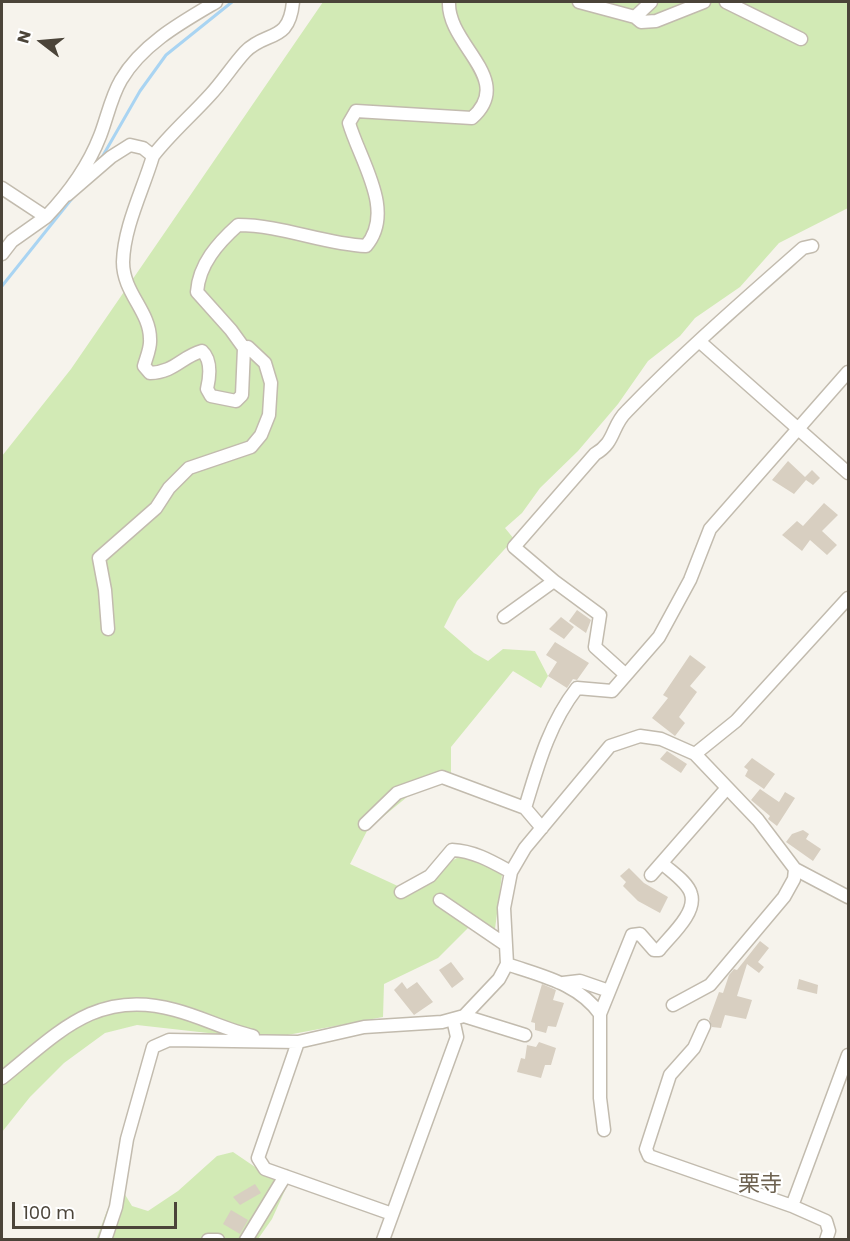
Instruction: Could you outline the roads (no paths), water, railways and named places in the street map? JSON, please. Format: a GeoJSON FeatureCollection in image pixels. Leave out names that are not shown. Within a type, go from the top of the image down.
{"type":"FeatureCollection","features":[{"type":"Feature","properties":{"kind":"street"},"geometry":{"type":"LineString","coordinates":[[67,195],[99,139],[120,81],[132,64],[174,27],[216,2]]}},
{"type":"Feature","properties":{"kind":"street"},"geometry":{"type":"LineString","coordinates":[[293,2],[291,18],[278,34],[247,50],[211,94],[168,136],[153,156],[126,237],[123,264],[130,294],[148,326],[151,341],[144,366],[150,373],[165,372],[193,354],[202,351],[208,357],[207,388],[211,396],[236,401],[242,395],[244,383],[244,348],[197,292],[198,280],[215,246],[238,225],[287,230],[343,245],[366,246],[375,236],[379,222],[376,195],[349,123],[356,111],[472,118],[483,108],[488,95],[485,77],[453,26],[449,2]]}},
{"type":"Feature","properties":{"kind":"street"},"geometry":{"type":"LineString","coordinates":[[579,2],[635,17],[641,22],[656,21],[704,2]]}},
{"type":"Feature","properties":{"kind":"street"},"geometry":{"type":"LineString","coordinates":[[635,17],[651,2]]}},
{"type":"Feature","properties":{"kind":"street"},"geometry":{"type":"LineString","coordinates":[[726,2],[801,39]]}},
{"type":"Feature","properties":{"kind":"street"},"geometry":{"type":"LineString","coordinates":[[2,254],[12,242],[46,217],[67,195],[111,157],[130,145],[143,148],[153,156]]}},
{"type":"Feature","properties":{"kind":"street"},"geometry":{"type":"LineString","coordinates":[[2,188],[46,217]]}},
{"type":"Feature","properties":{"kind":"street"},"geometry":{"type":"LineString","coordinates":[[626,675],[595,647],[600,615],[554,581],[514,547],[595,454],[608,447],[625,413],[699,341],[803,248],[812,246]]}},
{"type":"Feature","properties":{"kind":"street"},"geometry":{"type":"LineString","coordinates":[[699,341],[849,472]]}},
{"type":"Feature","properties":{"kind":"street"},"geometry":{"type":"LineString","coordinates":[[108,629],[105,590],[99,558],[156,508],[169,488],[189,468],[251,447],[261,435],[268,415],[272,384],[265,363],[257,353],[248,347],[244,348]]}},
{"type":"Feature","properties":{"kind":"street"},"geometry":{"type":"LineString","coordinates":[[525,808],[545,742],[570,697],[577,688],[612,691],[659,637],[690,580],[710,530],[849,372]]}},
{"type":"Feature","properties":{"kind":"street"},"geometry":{"type":"LineString","coordinates":[[504,617],[554,581]]}},
{"type":"Feature","properties":{"kind":"street"},"geometry":{"type":"LineString","coordinates":[[695,754],[736,721],[849,598]]}},
{"type":"Feature","properties":{"kind":"street"},"geometry":{"type":"LineString","coordinates":[[105,1239],[116,1208],[127,1138],[153,1047],[169,1040],[298,1042],[364,1027],[442,1022],[458,1017],[499,979],[507,964],[504,908],[511,872],[525,848],[610,747],[640,735],[661,739],[695,754],[758,820],[795,868],[849,897]]}},
{"type":"Feature","properties":{"kind":"street"},"geometry":{"type":"LineString","coordinates":[[365,824],[397,793],[442,777],[525,808],[542,828]]}},
{"type":"Feature","properties":{"kind":"street"},"geometry":{"type":"LineString","coordinates":[[651,875],[727,788]]}},
{"type":"Feature","properties":{"kind":"street"},"geometry":{"type":"LineString","coordinates":[[401,892],[430,876],[452,850],[465,850],[511,872]]}},
{"type":"Feature","properties":{"kind":"street"},"geometry":{"type":"LineString","coordinates":[[604,1130],[600,1098],[600,1014],[632,935],[640,934],[654,950],[659,950],[690,910],[692,895],[687,886],[662,863]]}},
{"type":"Feature","properties":{"kind":"street"},"geometry":{"type":"LineString","coordinates":[[673,1005],[710,985],[784,897],[794,879],[795,868]]}},
{"type":"Feature","properties":{"kind":"street"},"geometry":{"type":"LineString","coordinates":[[440,900],[506,945]]}},
{"type":"Feature","properties":{"kind":"street"},"geometry":{"type":"LineString","coordinates":[[507,964],[563,983],[584,995],[600,1014]]}},
{"type":"Feature","properties":{"kind":"street"},"geometry":{"type":"LineString","coordinates":[[563,983],[580,981],[609,991]]}},
{"type":"Feature","properties":{"kind":"street"},"geometry":{"type":"LineString","coordinates":[[2,1078],[68,1025],[109,1005],[141,1003],[175,1010],[227,1030],[281,1042]]}},
{"type":"Feature","properties":{"kind":"street"},"geometry":{"type":"LineString","coordinates":[[458,1017],[525,1035]]}},
{"type":"Feature","properties":{"kind":"street"},"geometry":{"type":"LineString","coordinates":[[383,1239],[457,1037],[458,1017]]}},
{"type":"Feature","properties":{"kind":"street"},"geometry":{"type":"LineString","coordinates":[[704,1026],[694,1048],[670,1075],[646,1149],[648,1155],[792,1206],[826,1221],[829,1231],[826,1239]]}},
{"type":"Feature","properties":{"kind":"street"},"geometry":{"type":"LineString","coordinates":[[298,1042],[258,1158],[265,1169],[392,1214]]}},
{"type":"Feature","properties":{"kind":"street"},"geometry":{"type":"LineString","coordinates":[[792,1206],[849,1055]]}},
{"type":"Feature","properties":{"kind":"street"},"geometry":{"type":"LineString","coordinates":[[246,1239],[285,1176]]}},
{"type":"Feature","properties":{"kind":"street"},"geometry":{"type":"LineString","coordinates":[[208,1239],[218,1239]]}},
{"type":"Feature","properties":{"kind":"waterway"},"geometry":{"type":"LineString","coordinates":[[101,159],[140,91],[166,55],[232,2]]}},
{"type":"Feature","properties":{"kind":"waterway"},"geometry":{"type":"LineString","coordinates":[[2,286],[74,196]]}},
{"type":"Feature","properties":{"kind":"district","name":"栗寺"},"geometry":{"type":"Point","coordinates":[760,1185]}}]}
